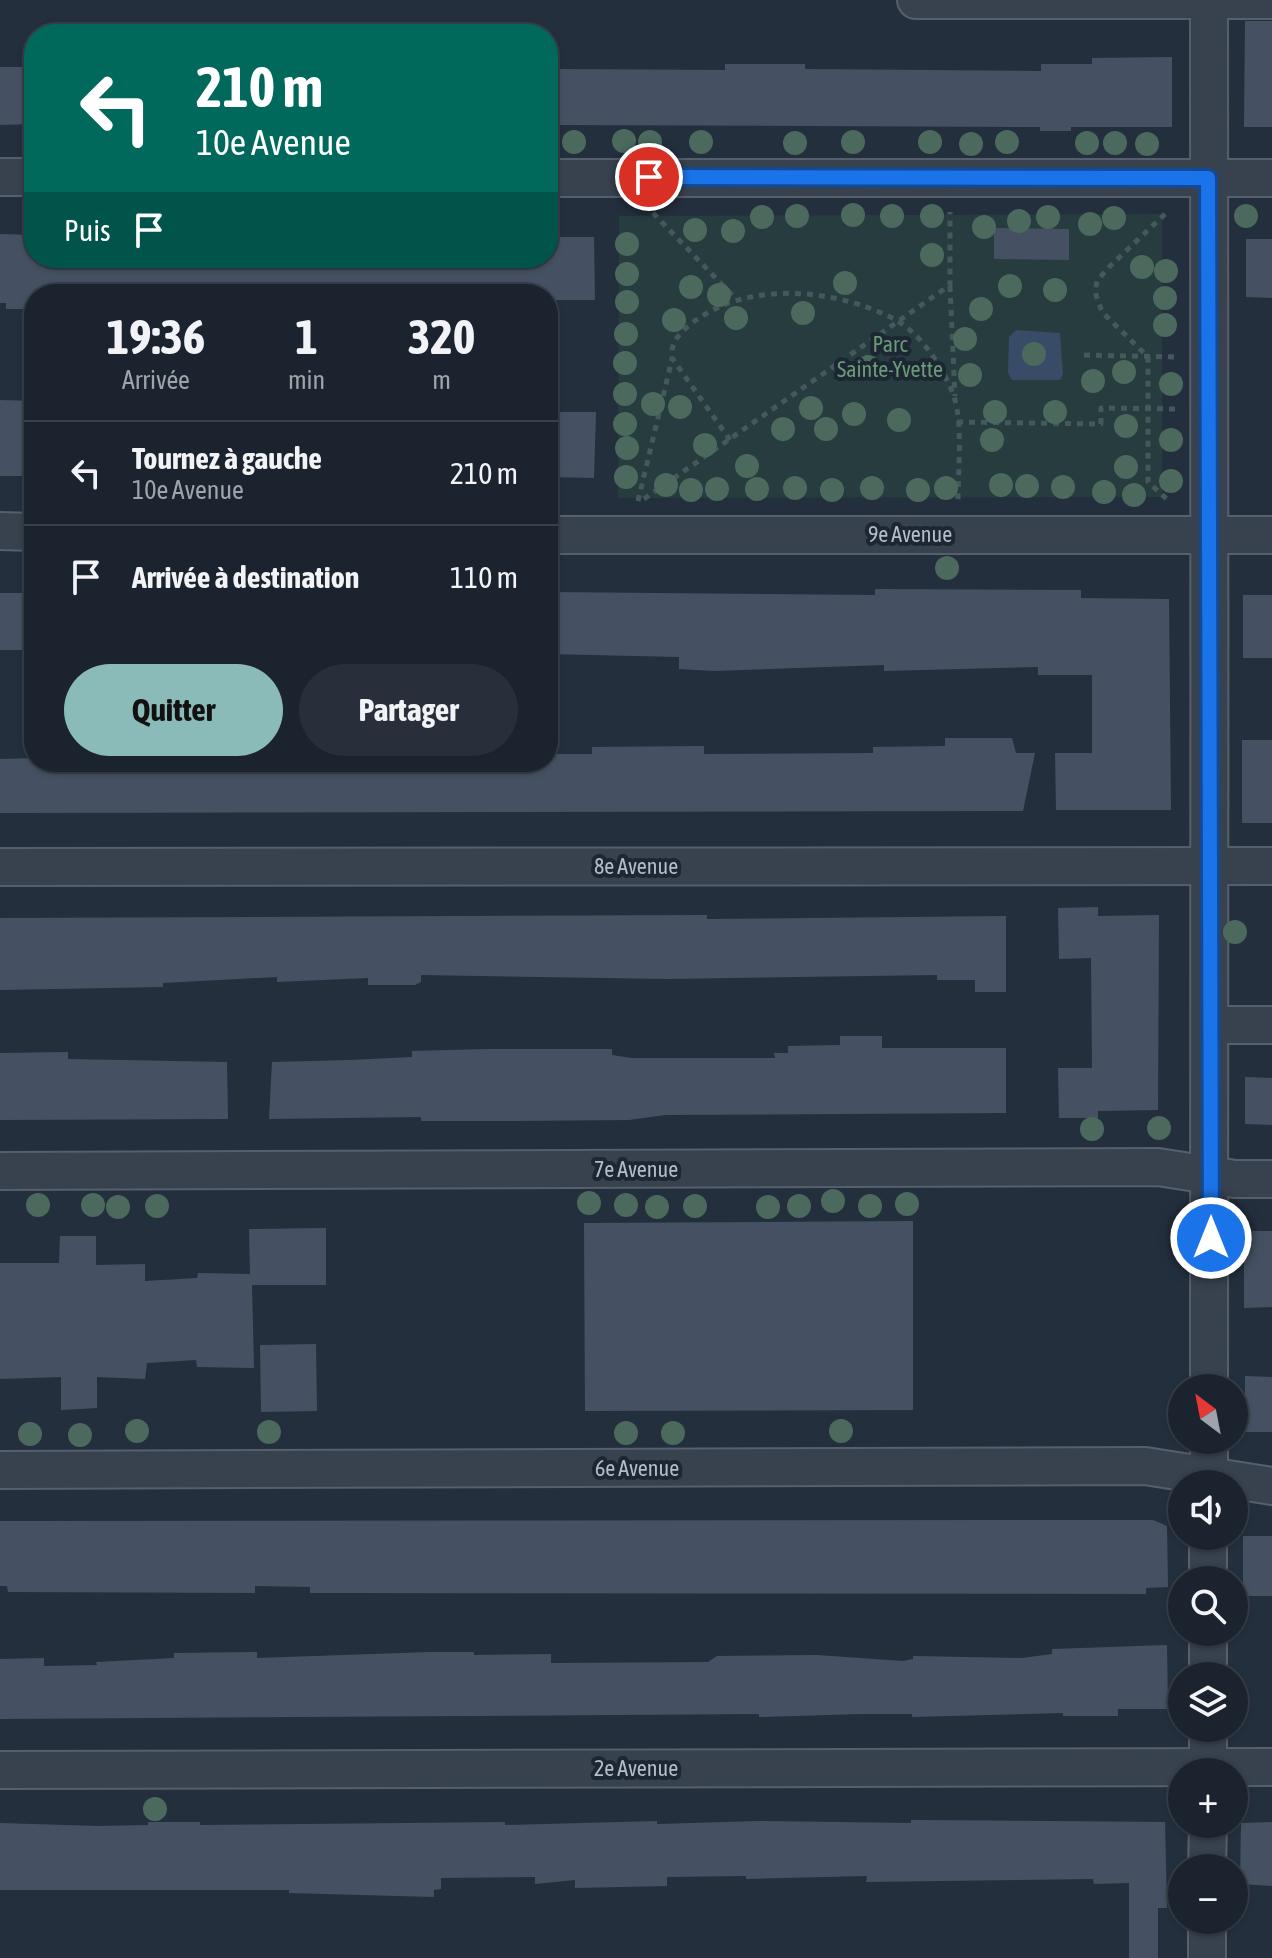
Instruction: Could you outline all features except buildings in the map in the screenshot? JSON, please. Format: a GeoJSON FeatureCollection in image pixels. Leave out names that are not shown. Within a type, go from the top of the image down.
{"type":"FeatureCollection","features":[{"type":"Feature","properties":{"kind":"street"},"geometry":{"type":"LineString","coordinates":[[916,0],[1272,0]]}},
{"type":"Feature","properties":{"kind":"street"},"geometry":{"type":"LineString","coordinates":[[1209,0],[1206,409],[1211,865],[1209,1374]]}},
{"type":"Feature","properties":{"kind":"street"},"geometry":{"type":"LineString","coordinates":[[0,177],[24,177]]}},
{"type":"Feature","properties":{"kind":"street"},"geometry":{"type":"LineString","coordinates":[[558,178],[1272,178]]}},
{"type":"Feature","properties":{"kind":"street"},"geometry":{"type":"LineString","coordinates":[[0,531],[24,532]]}},
{"type":"Feature","properties":{"kind":"street","name":"9e Avenue"},"geometry":{"type":"LineString","coordinates":[[558,535],[1272,535]]}},
{"type":"Feature","properties":{"kind":"street","name":"8e Avenue"},"geometry":{"type":"LineString","coordinates":[[0,867],[1272,866]]}},
{"type":"Feature","properties":{"kind":"street"},"geometry":{"type":"LineString","coordinates":[[1210,1025],[1272,1025]]}},
{"type":"Feature","properties":{"kind":"street","name":"7e Avenue"},"geometry":{"type":"LineString","coordinates":[[0,1171],[1158,1167],[1211,1175],[1272,1179]]}},
{"type":"Feature","properties":{"kind":"street","name":"6e Avenue"},"geometry":{"type":"LineString","coordinates":[[0,1470],[1145,1466],[1168,1471]]}},
{"type":"Feature","properties":{"kind":"street","name":"6e Avenue"},"geometry":{"type":"LineString","coordinates":[[1248,1484],[1272,1486]]}},
{"type":"Feature","properties":{"kind":"street","name":"2e Avenue"},"geometry":{"type":"LineString","coordinates":[[1248,1768],[1272,1767]]}},
{"type":"Feature","properties":{"kind":"street","name":"2e Avenue"},"geometry":{"type":"LineString","coordinates":[[0,1770],[1168,1769]]}},
{"type":"Feature","properties":{"kind":"street"},"geometry":{"type":"LineString","coordinates":[[1207,1934],[1207,1958]]}},
{"type":"Feature","properties":{"kind":"path"},"geometry":{"type":"LineString","coordinates":[[619,177],[736,299]]}},
{"type":"Feature","properties":{"kind":"path"},"geometry":{"type":"LineString","coordinates":[[950,179],[958,534]]}},
{"type":"Feature","properties":{"kind":"path"},"geometry":{"type":"LineString","coordinates":[[1166,213],[1109,267],[1097,281],[1095,292],[1102,312],[1148,357],[1148,482],[1207,535]]}},
{"type":"Feature","properties":{"kind":"path"},"geometry":{"type":"LineString","coordinates":[[950,285],[898,321],[637,505],[672,358],[672,345],[679,334],[711,310],[736,299],[801,295],[845,303],[898,321],[934,359],[956,400]]}},
{"type":"Feature","properties":{"kind":"path"},"geometry":{"type":"LineString","coordinates":[[1084,355],[1148,357]]}},
{"type":"Feature","properties":{"kind":"path"},"geometry":{"type":"LineString","coordinates":[[672,358],[730,440]]}},
{"type":"Feature","properties":{"kind":"path"},"geometry":{"type":"LineString","coordinates":[[957,422],[1101,424],[1101,408],[1206,409]]}},
{"type":"Feature","properties":{"kind":"green space","name":"Parc Sainte-Yvette"},"geometry":{"type":"Polygon","coordinates":[[[1162,214],[1162,497],[618,498],[619,216],[1162,214]]]}},
{"type":"Feature","properties":{"kind":"water"},"geometry":{"type":"Polygon","coordinates":[[[1016,330],[1060,333],[1063,374],[1060,380],[1012,380],[1008,373],[1009,337],[1016,330]]]}},
{"type":"Feature","properties":{"kind":"route"},"geometry":{"type":"LineString","coordinates":[[649,177],[1208,178],[1206,409],[1211,1238]]}}]}
